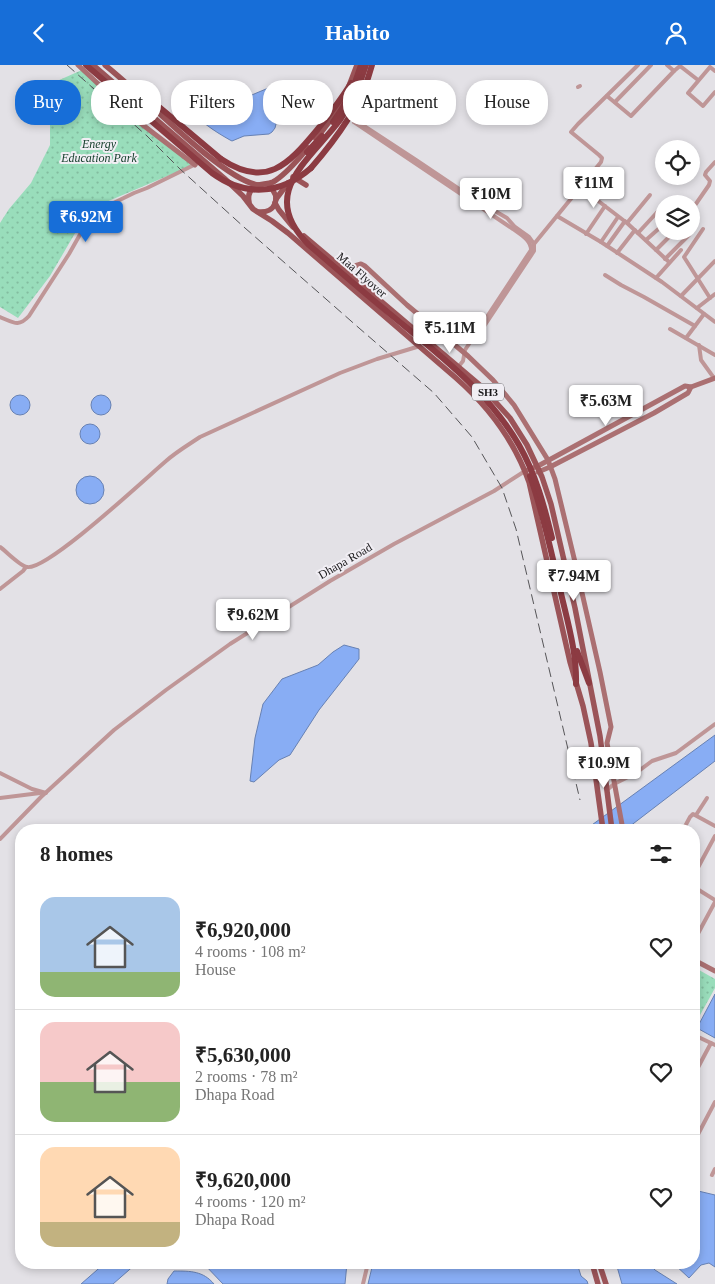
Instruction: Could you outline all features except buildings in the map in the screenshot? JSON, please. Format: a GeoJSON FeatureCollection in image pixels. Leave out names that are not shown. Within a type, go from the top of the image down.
{"type":"FeatureCollection","features":[{"type":"Feature","properties":{"kind":"highway"},"geometry":{"type":"LineString","coordinates":[[86,65],[212,173],[240,188],[254,190],[282,186],[311,168],[352,113],[364,91],[372,65]]}},
{"type":"Feature","properties":{"kind":"highway"},"geometry":{"type":"LineString","coordinates":[[161,108],[227,163],[249,172],[266,172],[277,169],[286,163],[303,147],[340,101],[359,65]]}},
{"type":"Feature","properties":{"kind":"highway","name":"Maa Flyover"},"geometry":{"type":"LineString","coordinates":[[359,65],[351,91],[341,110],[290,175],[283,199],[285,215],[293,232],[300,241],[426,347],[470,388],[499,419],[517,448],[530,476],[550,540],[577,651],[589,683]]}},
{"type":"Feature","properties":{"kind":"highway","name":"Maa Flyover"},"geometry":{"type":"LineString","coordinates":[[367,65],[348,109],[292,180],[287,197],[289,216],[296,229],[309,245],[458,372],[493,406],[519,445],[530,466],[542,497],[576,662],[576,684]]}},
{"type":"Feature","properties":{"kind":"main road","name":"SH3"},"geometry":{"type":"LineString","coordinates":[[93,65],[243,196],[253,209],[288,233],[468,389],[491,413],[510,441],[529,482],[591,743],[602,824]]}},
{"type":"Feature","properties":{"kind":"main road","name":"SH3"},"geometry":{"type":"LineString","coordinates":[[105,65],[122,80]]}},
{"type":"Feature","properties":{"kind":"main road"},"geometry":{"type":"LineString","coordinates":[[250,205],[248,200],[251,191],[261,185],[272,182],[287,170],[324,128],[341,103],[359,65]]}},
{"type":"Feature","properties":{"kind":"main road"},"geometry":{"type":"LineString","coordinates":[[258,211],[267,211],[274,206],[293,177],[318,151],[345,118],[359,91],[367,65]]}},
{"type":"Feature","properties":{"kind":"main road","name":"SH3"},"geometry":{"type":"LineString","coordinates":[[161,115],[218,163],[247,182],[267,185],[274,191],[279,210],[292,226],[482,386],[510,418],[539,469],[551,504],[579,627],[600,736],[611,824]]}},
{"type":"Feature","properties":{"kind":"main road"},"geometry":{"type":"LineString","coordinates":[[293,177],[306,185]]}},
{"type":"Feature","properties":{"kind":"main road"},"geometry":{"type":"LineString","coordinates":[[594,1269],[598,1284]]}},
{"type":"Feature","properties":{"kind":"main road"},"geometry":{"type":"LineString","coordinates":[[602,1269],[607,1282]]}},
{"type":"Feature","properties":{"kind":"street"},"geometry":{"type":"LineString","coordinates":[[78,65],[139,122],[195,165]]}},
{"type":"Feature","properties":{"kind":"street"},"geometry":{"type":"LineString","coordinates":[[533,244],[601,162],[602,158],[599,155],[571,133],[638,65]]}},
{"type":"Feature","properties":{"kind":"street"},"geometry":{"type":"LineString","coordinates":[[614,101],[651,65]]}},
{"type":"Feature","properties":{"kind":"street"},"geometry":{"type":"LineString","coordinates":[[667,65],[674,71]]}},
{"type":"Feature","properties":{"kind":"street"},"geometry":{"type":"LineString","coordinates":[[608,95],[631,116],[680,67],[698,80]]}},
{"type":"Feature","properties":{"kind":"street"},"geometry":{"type":"LineString","coordinates":[[715,71],[710,67],[688,93],[703,106],[715,92]]}},
{"type":"Feature","properties":{"kind":"street"},"geometry":{"type":"LineString","coordinates":[[459,366],[463,361],[465,353],[535,248],[533,244],[529,237],[515,227],[507,218],[474,199],[358,122],[354,122],[533,244]]}},
{"type":"Feature","properties":{"kind":"street"},"geometry":{"type":"LineString","coordinates":[[0,317],[18,323],[23,322],[29,316],[95,212],[204,161]]}},
{"type":"Feature","properties":{"kind":"street"},"geometry":{"type":"LineString","coordinates":[[700,198],[710,181],[706,172],[715,163]]}},
{"type":"Feature","properties":{"kind":"street"},"geometry":{"type":"LineString","coordinates":[[580,187],[626,222],[669,262]]}},
{"type":"Feature","properties":{"kind":"street"},"geometry":{"type":"LineString","coordinates":[[607,246],[650,195]]}},
{"type":"Feature","properties":{"kind":"street"},"geometry":{"type":"LineString","coordinates":[[586,234],[605,206]]}},
{"type":"Feature","properties":{"kind":"street"},"geometry":{"type":"LineString","coordinates":[[617,253],[655,214]]}},
{"type":"Feature","properties":{"kind":"street"},"geometry":{"type":"LineString","coordinates":[[557,216],[656,277],[714,321]]}},
{"type":"Feature","properties":{"kind":"street"},"geometry":{"type":"LineString","coordinates":[[601,242],[618,217]]}},
{"type":"Feature","properties":{"kind":"street"},"geometry":{"type":"LineString","coordinates":[[703,229],[684,257],[710,298]]}},
{"type":"Feature","properties":{"kind":"street"},"geometry":{"type":"LineString","coordinates":[[646,240],[655,232]]}},
{"type":"Feature","properties":{"kind":"street"},"geometry":{"type":"LineString","coordinates":[[656,250],[666,240]]}},
{"type":"Feature","properties":{"kind":"street"},"geometry":{"type":"LineString","coordinates":[[665,259],[684,240]]}},
{"type":"Feature","properties":{"kind":"street"},"geometry":{"type":"LineString","coordinates":[[656,277],[680,250]]}},
{"type":"Feature","properties":{"kind":"street"},"geometry":{"type":"LineString","coordinates":[[681,296],[715,261]]}},
{"type":"Feature","properties":{"kind":"street"},"geometry":{"type":"LineString","coordinates":[[339,265],[348,268],[361,264],[365,266],[465,353],[493,380],[514,405],[548,460],[555,479],[576,562],[611,727],[607,743],[622,824]]}},
{"type":"Feature","properties":{"kind":"street"},"geometry":{"type":"LineString","coordinates":[[606,275],[695,326]]}},
{"type":"Feature","properties":{"kind":"street"},"geometry":{"type":"LineString","coordinates":[[697,308],[715,294]]}},
{"type":"Feature","properties":{"kind":"street"},"geometry":{"type":"LineString","coordinates":[[686,338],[704,314]]}},
{"type":"Feature","properties":{"kind":"street"},"geometry":{"type":"LineString","coordinates":[[670,329],[715,355]]}},
{"type":"Feature","properties":{"kind":"street"},"geometry":{"type":"LineString","coordinates":[[699,345],[701,360],[715,378]]}},
{"type":"Feature","properties":{"kind":"street"},"geometry":{"type":"LineString","coordinates":[[0,547],[26,567],[35,566],[69,543],[166,461],[200,437],[340,373],[420,346]]}},
{"type":"Feature","properties":{"kind":"street","name":"Dhapa Road"},"geometry":{"type":"LineString","coordinates":[[0,839],[44,793],[138,711],[230,644],[330,581],[394,544],[494,491],[525,471],[539,469],[548,460],[685,386],[691,387],[715,378]]}},
{"type":"Feature","properties":{"kind":"street"},"geometry":{"type":"LineString","coordinates":[[539,469],[550,467],[654,413],[688,393],[691,387]]}},
{"type":"Feature","properties":{"kind":"street"},"geometry":{"type":"LineString","coordinates":[[0,589],[26,567]]}},
{"type":"Feature","properties":{"kind":"street"},"geometry":{"type":"LineString","coordinates":[[607,790],[652,761],[676,753],[715,724]]}},
{"type":"Feature","properties":{"kind":"street"},"geometry":{"type":"LineString","coordinates":[[0,773],[44,793]]}},
{"type":"Feature","properties":{"kind":"street"},"geometry":{"type":"LineString","coordinates":[[0,798],[44,793]]}},
{"type":"Feature","properties":{"kind":"street"},"geometry":{"type":"LineString","coordinates":[[696,815],[707,798]]}},
{"type":"Feature","properties":{"kind":"street"},"geometry":{"type":"LineString","coordinates":[[686,824],[693,814],[715,825]]}},
{"type":"Feature","properties":{"kind":"street"},"geometry":{"type":"LineString","coordinates":[[700,864],[715,836]]}},
{"type":"Feature","properties":{"kind":"street"},"geometry":{"type":"LineString","coordinates":[[700,891],[715,901],[700,930]]}},
{"type":"Feature","properties":{"kind":"street"},"geometry":{"type":"LineString","coordinates":[[700,963],[715,970]]}},
{"type":"Feature","properties":{"kind":"street"},"geometry":{"type":"LineString","coordinates":[[700,1038],[713,1044],[700,1065]]}},
{"type":"Feature","properties":{"kind":"street"},"geometry":{"type":"LineString","coordinates":[[700,1131],[715,1102]]}},
{"type":"Feature","properties":{"kind":"street"},"geometry":{"type":"LineString","coordinates":[[712,1175],[715,1169]]}},
{"type":"Feature","properties":{"kind":"street"},"geometry":{"type":"LineString","coordinates":[[363,1284],[367,1269]]}},
{"type":"Feature","properties":{"kind":"green space","name":"Energy Education Park"},"geometry":{"type":"Polygon","coordinates":[[[82,70],[94,80],[91,80],[91,125],[146,125],[191,163],[191,166],[92,208],[50,276],[18,318],[0,307],[0,223],[31,183],[50,145],[50,125],[81,125],[81,80],[59,80],[82,70]]]}},
{"type":"Feature","properties":{"kind":"green space"},"geometry":{"type":"Polygon","coordinates":[[[700,971],[715,979],[715,988],[700,1015],[700,971]]]}},
{"type":"Feature","properties":{"kind":"water"},"geometry":{"type":"Polygon","coordinates":[[[263,90],[263,125],[276,125],[269,134],[244,136],[232,141],[206,125],[253,125],[253,94],[263,90]]]}},
{"type":"Feature","properties":{"kind":"water"},"geometry":{"type":"Polygon","coordinates":[[[20,395],[27,398],[30,405],[27,412],[20,415],[13,412],[10,405],[13,398],[20,395]]]}},
{"type":"Feature","properties":{"kind":"water"},"geometry":{"type":"Polygon","coordinates":[[[101,395],[108,398],[111,405],[108,412],[101,415],[94,412],[91,405],[94,398],[101,395]]]}},
{"type":"Feature","properties":{"kind":"water"},"geometry":{"type":"Polygon","coordinates":[[[90,424],[97,427],[100,434],[97,441],[90,444],[83,441],[80,434],[83,427],[90,424]]]}},
{"type":"Feature","properties":{"kind":"water"},"geometry":{"type":"Polygon","coordinates":[[[90,476],[100,480],[104,490],[100,500],[90,504],[80,500],[76,490],[80,480],[90,476]]]}},
{"type":"Feature","properties":{"kind":"water"},"geometry":{"type":"Polygon","coordinates":[[[344,645],[359,649],[359,659],[319,710],[290,755],[279,760],[254,782],[250,781],[255,738],[263,704],[282,679],[318,665],[344,645]]]}},
{"type":"Feature","properties":{"kind":"water"},"geometry":{"type":"Polygon","coordinates":[[[715,735],[715,761],[633,824],[593,824],[715,735]]]}},
{"type":"Feature","properties":{"kind":"water"},"geometry":{"type":"Polygon","coordinates":[[[715,994],[715,1038],[700,1030],[700,1022],[715,994]]]}},
{"type":"Feature","properties":{"kind":"water"},"geometry":{"type":"Polygon","coordinates":[[[700,1191],[715,1195],[715,1267],[709,1263],[701,1265],[700,1191]]]}},
{"type":"Feature","properties":{"kind":"water"},"geometry":{"type":"Polygon","coordinates":[[[98,1269],[130,1269],[113,1284],[81,1284],[98,1269]]]}},
{"type":"Feature","properties":{"kind":"water"},"geometry":{"type":"Polygon","coordinates":[[[209,1269],[346,1269],[345,1284],[223,1284],[209,1269]]]}},
{"type":"Feature","properties":{"kind":"water"},"geometry":{"type":"Polygon","coordinates":[[[372,1269],[579,1269],[581,1276],[588,1284],[368,1284],[372,1269]]]}},
{"type":"Feature","properties":{"kind":"water"},"geometry":{"type":"Polygon","coordinates":[[[618,1269],[654,1269],[677,1284],[622,1284],[618,1269]]]}},
{"type":"Feature","properties":{"kind":"water"},"geometry":{"type":"Polygon","coordinates":[[[679,1269],[697,1269],[689,1278],[679,1269]]]}},
{"type":"Feature","properties":{"kind":"water"},"geometry":{"type":"Polygon","coordinates":[[[174,1271],[201,1274],[214,1284],[167,1284],[174,1271]]]}},
{"type":"Feature","properties":{"kind":"railway"},"geometry":{"type":"LineString","coordinates":[[67,65],[147,136],[245,228],[434,393],[472,437],[502,488],[516,529],[580,800]]}}]}
